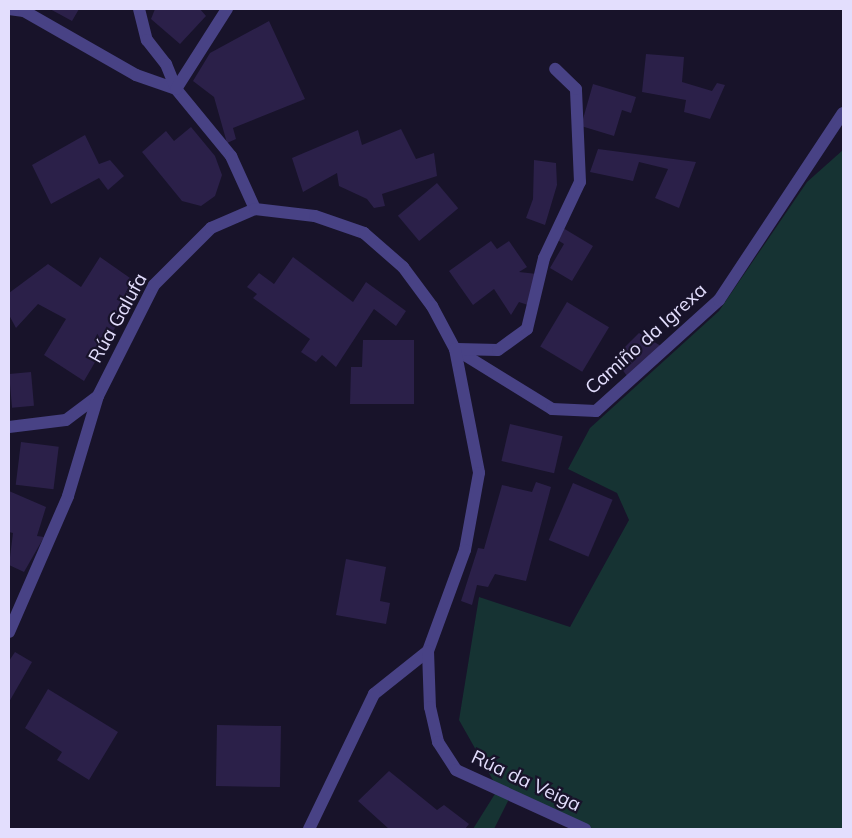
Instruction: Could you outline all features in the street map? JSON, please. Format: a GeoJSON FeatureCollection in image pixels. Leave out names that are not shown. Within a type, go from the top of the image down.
{"type":"FeatureCollection","features":[{"type":"Feature","properties":{"kind":"street"},"geometry":{"type":"LineString","coordinates":[[9,9],[24,10],[136,75],[176,89]]}},
{"type":"Feature","properties":{"kind":"street"},"geometry":{"type":"LineString","coordinates":[[139,9],[147,40],[166,64],[176,89],[231,156],[255,209],[315,216],[364,233],[403,267],[432,306],[454,349],[479,473],[465,550],[428,651],[374,694],[309,829]]}},
{"type":"Feature","properties":{"kind":"street"},"geometry":{"type":"LineString","coordinates":[[176,89],[228,9]]}},
{"type":"Feature","properties":{"kind":"street"},"geometry":{"type":"LineString","coordinates":[[454,349],[498,350],[527,329],[544,258],[580,182],[576,89],[555,69]]}},
{"type":"Feature","properties":{"kind":"street","name":"Camiño da Igrexa"},"geometry":{"type":"LineString","coordinates":[[454,349],[552,409],[596,411],[720,300],[843,113]]}},
{"type":"Feature","properties":{"kind":"street","name":"Rúa Galufa"},"geometry":{"type":"LineString","coordinates":[[9,427],[66,420],[98,396],[154,285],[211,228],[255,209]]}},
{"type":"Feature","properties":{"kind":"street"},"geometry":{"type":"LineString","coordinates":[[9,632],[68,496],[98,396]]}},
{"type":"Feature","properties":{"kind":"street","name":"Rúa da Veiga"},"geometry":{"type":"LineString","coordinates":[[428,651],[430,708],[438,742],[456,770],[585,829]]}},
{"type":"Feature","properties":{"kind":"green space"},"geometry":{"type":"Polygon","coordinates":[[[843,150],[843,829],[583,829],[511,795],[494,829],[473,829],[498,789],[459,720],[479,597],[570,627],[629,520],[617,493],[568,469],[590,428],[719,311],[807,182],[843,150]]]}},
{"type":"Feature","properties":{"kind":"building"},"geometry":{"type":"Polygon","coordinates":[[[50,9],[79,9],[72,21],[50,9]]]}},
{"type":"Feature","properties":{"kind":"building"},"geometry":{"type":"Polygon","coordinates":[[[155,9],[200,9],[206,16],[180,44],[151,19],[155,9]]]}},
{"type":"Feature","properties":{"kind":"building"},"geometry":{"type":"Polygon","coordinates":[[[269,21],[305,99],[233,128],[236,139],[227,143],[214,97],[193,81],[210,53],[269,21]]]}},
{"type":"Feature","properties":{"kind":"building"},"geometry":{"type":"Polygon","coordinates":[[[646,54],[684,57],[682,82],[712,91],[717,83],[725,85],[710,119],[684,112],[686,100],[642,92],[646,54]]]}},
{"type":"Feature","properties":{"kind":"building"},"geometry":{"type":"Polygon","coordinates":[[[593,84],[636,97],[631,113],[622,110],[614,136],[581,126],[593,84]]]}},
{"type":"Feature","properties":{"kind":"building"},"geometry":{"type":"Polygon","coordinates":[[[191,127],[215,156],[222,175],[215,196],[201,206],[182,201],[142,152],[166,131],[174,141],[191,127]]]}},
{"type":"Feature","properties":{"kind":"building"},"geometry":{"type":"Polygon","coordinates":[[[401,129],[416,159],[434,153],[437,176],[382,194],[385,206],[374,208],[367,199],[339,186],[337,173],[303,192],[292,158],[358,130],[362,145],[401,129]]]}},
{"type":"Feature","properties":{"kind":"building"},"geometry":{"type":"Polygon","coordinates":[[[85,135],[99,164],[110,160],[124,176],[108,190],[99,178],[51,204],[32,165],[85,135]]]}},
{"type":"Feature","properties":{"kind":"building"},"geometry":{"type":"Polygon","coordinates":[[[598,149],[696,162],[679,208],[655,198],[668,169],[639,162],[633,181],[590,172],[598,149]]]}},
{"type":"Feature","properties":{"kind":"building"},"geometry":{"type":"Polygon","coordinates":[[[534,160],[556,163],[557,185],[545,225],[526,218],[533,199],[534,160]]]}},
{"type":"Feature","properties":{"kind":"building"},"geometry":{"type":"Polygon","coordinates":[[[437,183],[458,208],[419,241],[398,216],[437,183]]]}},
{"type":"Feature","properties":{"kind":"building"},"geometry":{"type":"Polygon","coordinates":[[[563,228],[593,246],[572,281],[550,268],[564,244],[556,239],[563,228]]]}},
{"type":"Feature","properties":{"kind":"building"},"geometry":{"type":"Polygon","coordinates":[[[491,241],[497,249],[509,241],[527,267],[519,272],[537,274],[528,305],[519,302],[511,315],[494,289],[473,305],[449,271],[491,241]]]}},
{"type":"Feature","properties":{"kind":"building"},"geometry":{"type":"Polygon","coordinates":[[[100,257],[140,285],[84,381],[44,355],[66,319],[38,304],[16,328],[9,315],[9,293],[48,264],[81,287],[100,257]]]}},
{"type":"Feature","properties":{"kind":"building"},"geometry":{"type":"Polygon","coordinates":[[[293,257],[353,302],[366,282],[406,311],[396,326],[374,309],[336,367],[322,355],[316,362],[301,352],[310,339],[253,298],[257,294],[247,287],[259,273],[274,284],[293,257]]]}},
{"type":"Feature","properties":{"kind":"building"},"geometry":{"type":"Polygon","coordinates":[[[567,302],[609,327],[582,372],[540,347],[567,302]]]}},
{"type":"Feature","properties":{"kind":"building"},"geometry":{"type":"Polygon","coordinates":[[[639,333],[661,346],[627,376],[614,358],[639,333]]]}},
{"type":"Feature","properties":{"kind":"building"},"geometry":{"type":"Polygon","coordinates":[[[363,340],[414,340],[414,404],[350,404],[351,367],[362,367],[363,340]]]}},
{"type":"Feature","properties":{"kind":"building"},"geometry":{"type":"Polygon","coordinates":[[[31,372],[34,406],[12,408],[9,374],[31,372]]]}},
{"type":"Feature","properties":{"kind":"building"},"geometry":{"type":"Polygon","coordinates":[[[510,424],[563,436],[554,473],[501,461],[510,424]]]}},
{"type":"Feature","properties":{"kind":"building"},"geometry":{"type":"Polygon","coordinates":[[[21,442],[59,447],[53,489],[16,485],[21,442]]]}},
{"type":"Feature","properties":{"kind":"building"},"geometry":{"type":"Polygon","coordinates":[[[536,482],[551,487],[526,581],[495,574],[488,587],[477,585],[472,605],[461,601],[478,548],[484,549],[502,485],[532,492],[536,482]]]}},
{"type":"Feature","properties":{"kind":"building"},"geometry":{"type":"Polygon","coordinates":[[[573,483],[613,500],[588,557],[549,540],[573,483]]]}},
{"type":"Feature","properties":{"kind":"building"},"geometry":{"type":"Polygon","coordinates":[[[9,491],[46,507],[37,536],[44,537],[24,572],[9,565],[13,533],[9,532],[9,491]]]}},
{"type":"Feature","properties":{"kind":"building"},"geometry":{"type":"Polygon","coordinates":[[[346,559],[386,567],[380,601],[390,603],[386,624],[336,615],[346,559]]]}},
{"type":"Feature","properties":{"kind":"building"},"geometry":{"type":"Polygon","coordinates":[[[15,652],[32,662],[9,702],[9,661],[15,652]]]}},
{"type":"Feature","properties":{"kind":"building"},"geometry":{"type":"Polygon","coordinates":[[[48,689],[118,732],[89,780],[57,760],[62,752],[25,728],[48,689]]]}},
{"type":"Feature","properties":{"kind":"building"},"geometry":{"type":"Polygon","coordinates":[[[217,725],[281,726],[280,787],[216,786],[217,725]]]}},
{"type":"Feature","properties":{"kind":"building"},"geometry":{"type":"Polygon","coordinates":[[[389,771],[437,810],[444,805],[469,824],[465,829],[389,829],[358,801],[389,771]]]}}]}
